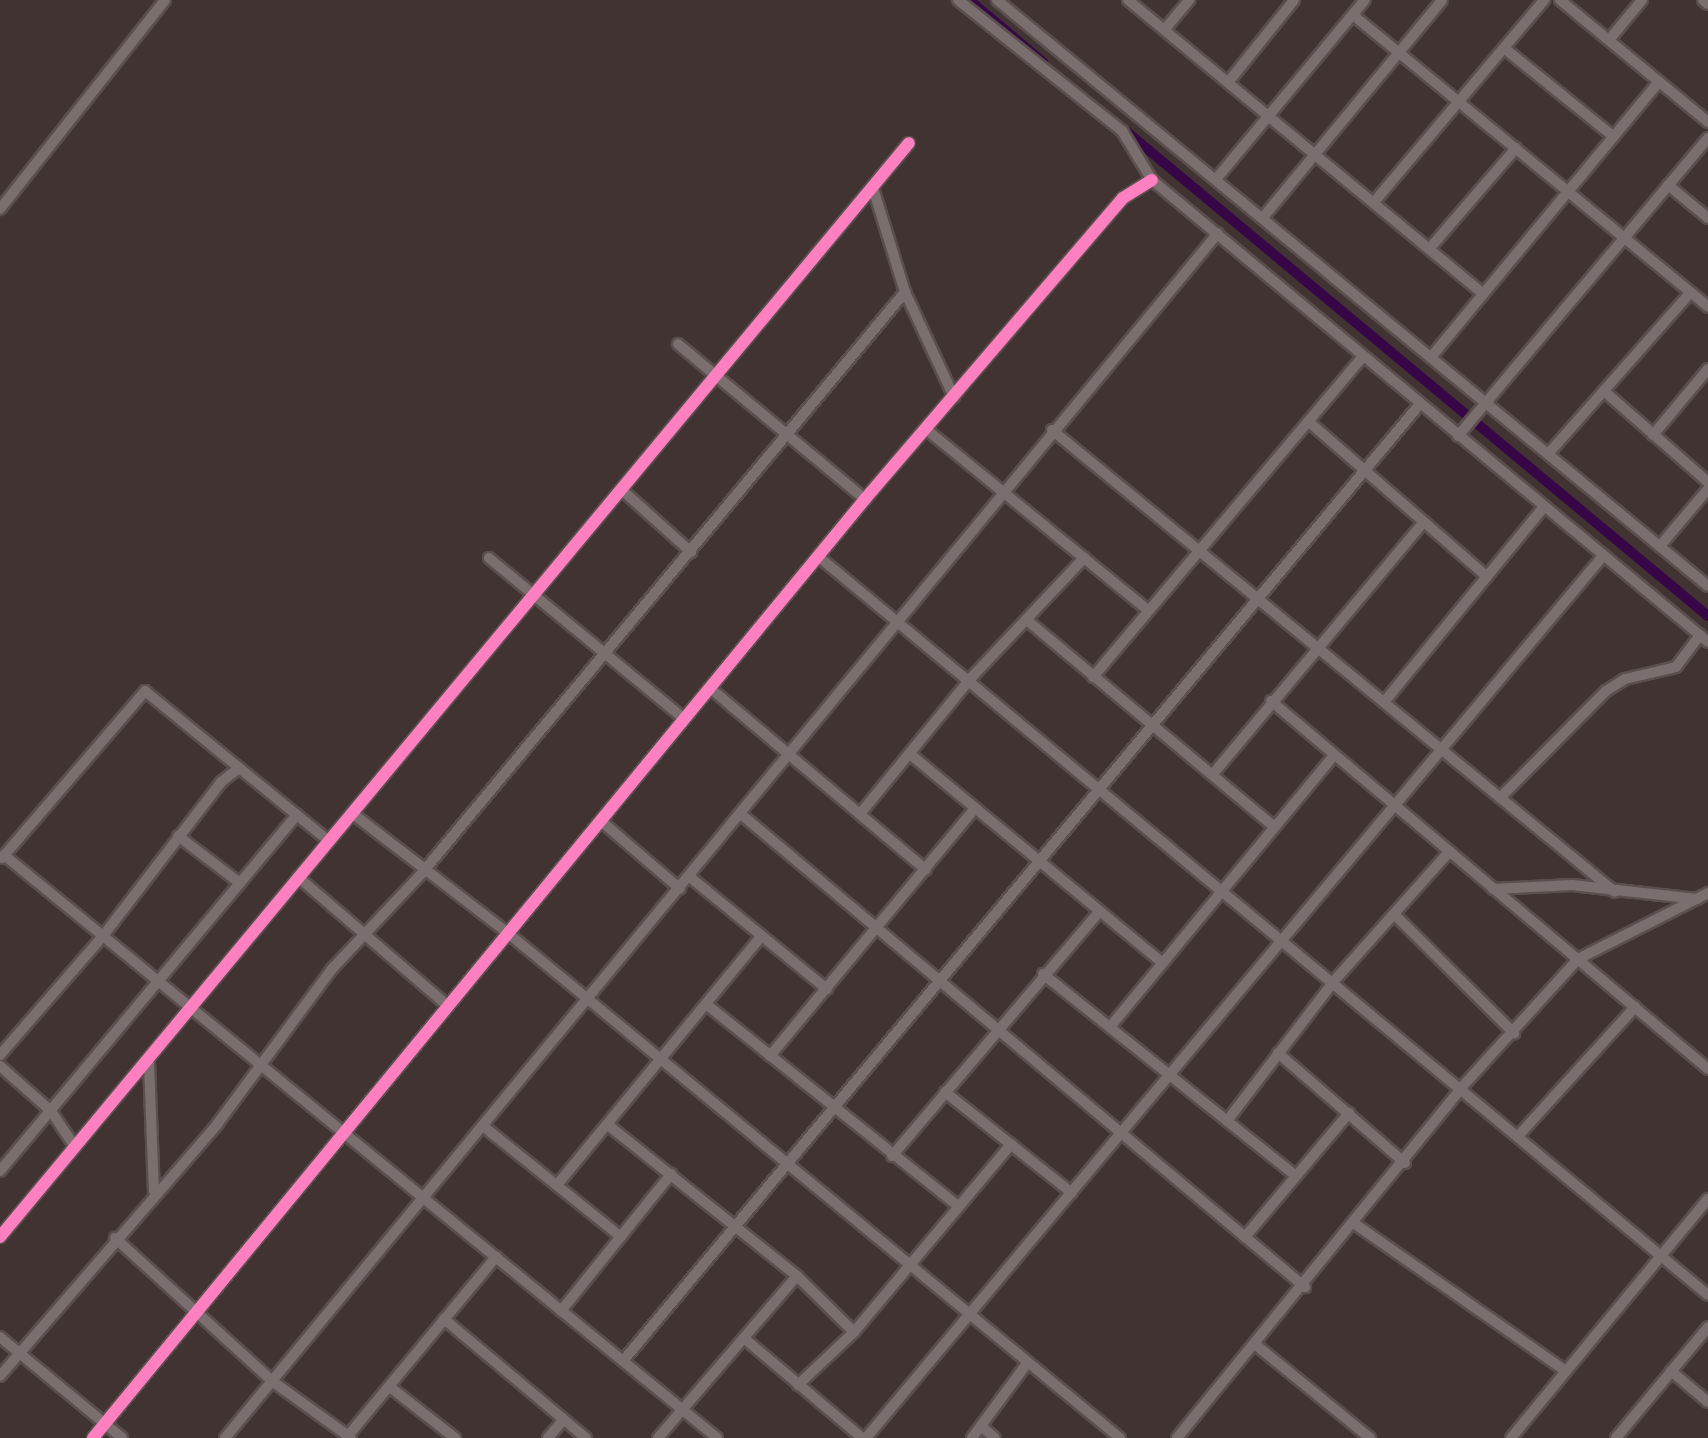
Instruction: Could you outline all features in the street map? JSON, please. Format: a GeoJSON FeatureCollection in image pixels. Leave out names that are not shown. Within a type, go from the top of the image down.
{"type":"FeatureCollection","features":[{"type":"Feature","properties":{"kind":"street"},"geometry":{"type":"LineString","coordinates":[[0,209],[165,0]]}},
{"type":"Feature","properties":{"kind":"street"},"geometry":{"type":"LineString","coordinates":[[958,0],[1128,136],[1152,180],[1420,404],[1462,431],[1544,508],[1704,638],[1676,667],[1626,679],[1606,691],[1500,798]]}},
{"type":"Feature","properties":{"kind":"street"},"geometry":{"type":"LineString","coordinates":[[997,0],[1265,215],[1432,356],[1484,407],[1549,453],[1708,586]]}},
{"type":"Feature","properties":{"kind":"street"},"geometry":{"type":"LineString","coordinates":[[1128,0],[1272,112],[1484,294]]}},
{"type":"Feature","properties":{"kind":"street"},"geometry":{"type":"LineString","coordinates":[[1166,29],[1189,0]]}},
{"type":"Feature","properties":{"kind":"street"},"geometry":{"type":"LineString","coordinates":[[1230,80],[1294,0]]}},
{"type":"Feature","properties":{"kind":"street"},"geometry":{"type":"LineString","coordinates":[[1218,178],[1365,0]]}},
{"type":"Feature","properties":{"kind":"street"},"geometry":{"type":"LineString","coordinates":[[1265,215],[1442,0]]}},
{"type":"Feature","properties":{"kind":"street"},"geometry":{"type":"LineString","coordinates":[[1375,202],[1544,0]]}},
{"type":"Feature","properties":{"kind":"street"},"geometry":{"type":"LineString","coordinates":[[1560,0],[1708,122]]}},
{"type":"Feature","properties":{"kind":"street"},"geometry":{"type":"LineString","coordinates":[[1609,40],[1642,0]]}},
{"type":"Feature","properties":{"kind":"street"},"geometry":{"type":"LineString","coordinates":[[1353,15],[1708,307]]}},
{"type":"Feature","properties":{"kind":"street"},"geometry":{"type":"LineString","coordinates":[[1504,48],[1614,137]]}},
{"type":"Feature","properties":{"kind":"street"},"geometry":{"type":"LineString","coordinates":[[1432,356],[1660,82]]}},
{"type":"Feature","properties":{"kind":"street"},"geometry":{"type":"LineString","coordinates":[[1462,431],[1708,138]]}},
{"type":"Feature","properties":{"kind":"street"},"geometry":{"type":"LineString","coordinates":[[0,1237],[193,1011],[298,877],[536,597],[909,143]]}},
{"type":"Feature","properties":{"kind":"street"},"geometry":{"type":"LineString","coordinates":[[1430,248],[1516,148]]}},
{"type":"Feature","properties":{"kind":"street"},"geometry":{"type":"LineString","coordinates":[[94,1438],[343,1130],[865,499],[1123,198],[1152,180]]}},
{"type":"Feature","properties":{"kind":"street"},"geometry":{"type":"LineString","coordinates":[[1668,185],[1708,218]]}},
{"type":"Feature","properties":{"kind":"street"},"geometry":{"type":"LineString","coordinates":[[873,188],[905,292],[954,397]]}},
{"type":"Feature","properties":{"kind":"street"},"geometry":{"type":"LineString","coordinates":[[224,1438],[791,756],[1001,490],[1218,232]]}},
{"type":"Feature","properties":{"kind":"street"},"geometry":{"type":"LineString","coordinates":[[0,1376],[262,1067],[304,1004],[422,873],[905,292]]}},
{"type":"Feature","properties":{"kind":"street"},"geometry":{"type":"LineString","coordinates":[[1549,453],[1690,292]]}},
{"type":"Feature","properties":{"kind":"street"},"geometry":{"type":"LineString","coordinates":[[678,344],[865,499]]}},
{"type":"Feature","properties":{"kind":"street"},"geometry":{"type":"LineString","coordinates":[[1093,677],[1363,356]]}},
{"type":"Feature","properties":{"kind":"street"},"geometry":{"type":"LineString","coordinates":[[1653,435],[1708,369]]}},
{"type":"Feature","properties":{"kind":"street"},"geometry":{"type":"LineString","coordinates":[[1604,391],[1708,485],[1660,546]]}},
{"type":"Feature","properties":{"kind":"street"},"geometry":{"type":"LineString","coordinates":[[622,1361],[784,1162],[940,981],[1098,784],[1420,404]]}},
{"type":"Feature","properties":{"kind":"street"},"geometry":{"type":"LineString","coordinates":[[1309,422],[1487,577]]}},
{"type":"Feature","properties":{"kind":"street"},"geometry":{"type":"LineString","coordinates":[[927,430],[1148,610]]}},
{"type":"Feature","properties":{"kind":"street"},"geometry":{"type":"LineString","coordinates":[[1052,430],[1260,596],[1615,892]]}},
{"type":"Feature","properties":{"kind":"street"},"geometry":{"type":"LineString","coordinates":[[622,490],[691,552]]}},
{"type":"Feature","properties":{"kind":"street"},"geometry":{"type":"LineString","coordinates":[[1385,700],[1544,508]]}},
{"type":"Feature","properties":{"kind":"street"},"geometry":{"type":"LineString","coordinates":[[1213,774],[1316,645],[1422,522]]}},
{"type":"Feature","properties":{"kind":"street"},"geometry":{"type":"LineString","coordinates":[[745,1339],[864,1438],[1120,1135],[1279,936],[1396,807],[1603,556]]}},
{"type":"Feature","properties":{"kind":"street"},"geometry":{"type":"LineString","coordinates":[[819,557],[900,619],[1708,1295]]}},
{"type":"Feature","properties":{"kind":"street"},"geometry":{"type":"LineString","coordinates":[[489,558],[684,719]]}},
{"type":"Feature","properties":{"kind":"street"},"geometry":{"type":"LineString","coordinates":[[860,814],[971,678],[1084,558]]}},
{"type":"Feature","properties":{"kind":"street"},"geometry":{"type":"LineString","coordinates":[[1028,620],[1274,827]]}},
{"type":"Feature","properties":{"kind":"street"},"geometry":{"type":"LineString","coordinates":[[710,688],[926,870]]}},
{"type":"Feature","properties":{"kind":"street"},"geometry":{"type":"LineString","coordinates":[[329,841],[155,694],[141,692],[2,858],[343,1130],[717,1438]]}},
{"type":"Feature","properties":{"kind":"street"},"geometry":{"type":"LineString","coordinates":[[1270,701],[1708,1070]]}},
{"type":"Feature","properties":{"kind":"street"},"geometry":{"type":"LineString","coordinates":[[910,754],[1164,963]]}},
{"type":"Feature","properties":{"kind":"street"},"geometry":{"type":"LineString","coordinates":[[1110,1026],[1221,887],[1334,756]]}},
{"type":"Feature","properties":{"kind":"street"},"geometry":{"type":"LineString","coordinates":[[0,1055],[102,936],[178,836],[240,768]]}},
{"type":"Feature","properties":{"kind":"street"},"geometry":{"type":"LineString","coordinates":[[770,1056],[975,808]]}},
{"type":"Feature","properties":{"kind":"street"},"geometry":{"type":"LineString","coordinates":[[352,813],[422,873],[509,934],[1120,1438]]}},
{"type":"Feature","properties":{"kind":"street"},"geometry":{"type":"LineString","coordinates":[[0,1171],[156,982],[176,966],[297,814]]}},
{"type":"Feature","properties":{"kind":"street"},"geometry":{"type":"LineString","coordinates":[[742,814],[1304,1287]]}},
{"type":"Feature","properties":{"kind":"street"},"geometry":{"type":"LineString","coordinates":[[600,820],[680,889]]}},
{"type":"Feature","properties":{"kind":"street"},"geometry":{"type":"LineString","coordinates":[[178,836],[240,883]]}},
{"type":"Feature","properties":{"kind":"street"},"geometry":{"type":"LineString","coordinates":[[1227,1121],[1334,981],[1449,852]]}},
{"type":"Feature","properties":{"kind":"street"},"geometry":{"type":"LineString","coordinates":[[298,877],[448,1006]]}},
{"type":"Feature","properties":{"kind":"street"},"geometry":{"type":"LineString","coordinates":[[690,877],[827,989]]}},
{"type":"Feature","properties":{"kind":"street"},"geometry":{"type":"LineString","coordinates":[[1493,889],[1572,886],[1705,896]]}},
{"type":"Feature","properties":{"kind":"street"},"geometry":{"type":"LineString","coordinates":[[1178,1438],[1462,1088],[1578,960],[1705,896]]}},
{"type":"Feature","properties":{"kind":"street"},"geometry":{"type":"LineString","coordinates":[[892,1156],[1099,912]]}},
{"type":"Feature","properties":{"kind":"street"},"geometry":{"type":"LineString","coordinates":[[1395,915],[1514,1033]]}},
{"type":"Feature","properties":{"kind":"street"},"geometry":{"type":"LineString","coordinates":[[556,1184],[760,937]]}},
{"type":"Feature","properties":{"kind":"street"},"geometry":{"type":"LineString","coordinates":[[1043,974],[1296,1176]]}},
{"type":"Feature","properties":{"kind":"street"},"geometry":{"type":"LineString","coordinates":[[706,1004],[959,1207]]}},
{"type":"Feature","properties":{"kind":"street"},"geometry":{"type":"LineString","coordinates":[[1518,1135],[1635,1008]]}},
{"type":"Feature","properties":{"kind":"street"},"geometry":{"type":"LineString","coordinates":[[1278,1053],[1405,1163]]}},
{"type":"Feature","properties":{"kind":"street"},"geometry":{"type":"LineString","coordinates":[[149,1063],[154,1191]]}},
{"type":"Feature","properties":{"kind":"street"},"geometry":{"type":"LineString","coordinates":[[0,1066],[51,1111],[75,1147]]}},
{"type":"Feature","properties":{"kind":"street"},"geometry":{"type":"LineString","coordinates":[[945,1092],[1072,1193]]}},
{"type":"Feature","properties":{"kind":"street"},"geometry":{"type":"LineString","coordinates":[[1245,1237],[1349,1112]]}},
{"type":"Feature","properties":{"kind":"street"},"geometry":{"type":"LineString","coordinates":[[608,1125],[797,1276],[854,1332]]}},
{"type":"Feature","properties":{"kind":"street"},"geometry":{"type":"LineString","coordinates":[[484,1126],[620,1238]]}},
{"type":"Feature","properties":{"kind":"street"},"geometry":{"type":"LineString","coordinates":[[798,1385],[854,1332],[1012,1144]]}},
{"type":"Feature","properties":{"kind":"street"},"geometry":{"type":"LineString","coordinates":[[0,1147],[12,1157]]}},
{"type":"Feature","properties":{"kind":"street"},"geometry":{"type":"LineString","coordinates":[[561,1310],[670,1174]]}},
{"type":"Feature","properties":{"kind":"street"},"geometry":{"type":"LineString","coordinates":[[1511,1438],[1708,1199]]}},
{"type":"Feature","properties":{"kind":"street"},"geometry":{"type":"LineString","coordinates":[[1355,1224],[1566,1371]]}},
{"type":"Feature","properties":{"kind":"street"},"geometry":{"type":"LineString","coordinates":[[115,1238],[272,1381],[348,1437],[496,1257]]}},
{"type":"Feature","properties":{"kind":"street"},"geometry":{"type":"LineString","coordinates":[[658,1438],[797,1276]]}},
{"type":"Feature","properties":{"kind":"street"},"geometry":{"type":"LineString","coordinates":[[444,1319],[586,1438]]}},
{"type":"Feature","properties":{"kind":"street"},"geometry":{"type":"LineString","coordinates":[[1617,1438],[1708,1327]]}},
{"type":"Feature","properties":{"kind":"street"},"geometry":{"type":"LineString","coordinates":[[0,1338],[122,1438]]}},
{"type":"Feature","properties":{"kind":"street"},"geometry":{"type":"LineString","coordinates":[[1256,1345],[1370,1438]]}},
{"type":"Feature","properties":{"kind":"street"},"geometry":{"type":"LineString","coordinates":[[972,1438],[1028,1362]]}},
{"type":"Feature","properties":{"kind":"street"},"geometry":{"type":"LineString","coordinates":[[1671,1372],[1708,1402]]}},
{"type":"Feature","properties":{"kind":"street"},"geometry":{"type":"LineString","coordinates":[[390,1387],[455,1438]]}},
{"type":"Feature","properties":{"kind":"street"},"geometry":{"type":"LineString","coordinates":[[548,1438],[564,1420]]}},
{"type":"Feature","properties":{"kind":"street"},"geometry":{"type":"LineString","coordinates":[[981,1426],[995,1438]]}},
{"type":"Feature","properties":{"kind":"waterway"},"geometry":{"type":"LineString","coordinates":[[969,0],[1043,62]]}},
{"type":"Feature","properties":{"kind":"waterway"},"geometry":{"type":"LineString","coordinates":[[1121,127],[1708,616]]}},
{"type":"Feature","properties":{"kind":"cycle path"},"geometry":{"type":"LineString","coordinates":[[0,1237],[909,143]]}},
{"type":"Feature","properties":{"kind":"cycle path"},"geometry":{"type":"LineString","coordinates":[[93,1438],[865,499],[1123,198],[1152,180]]}}]}
